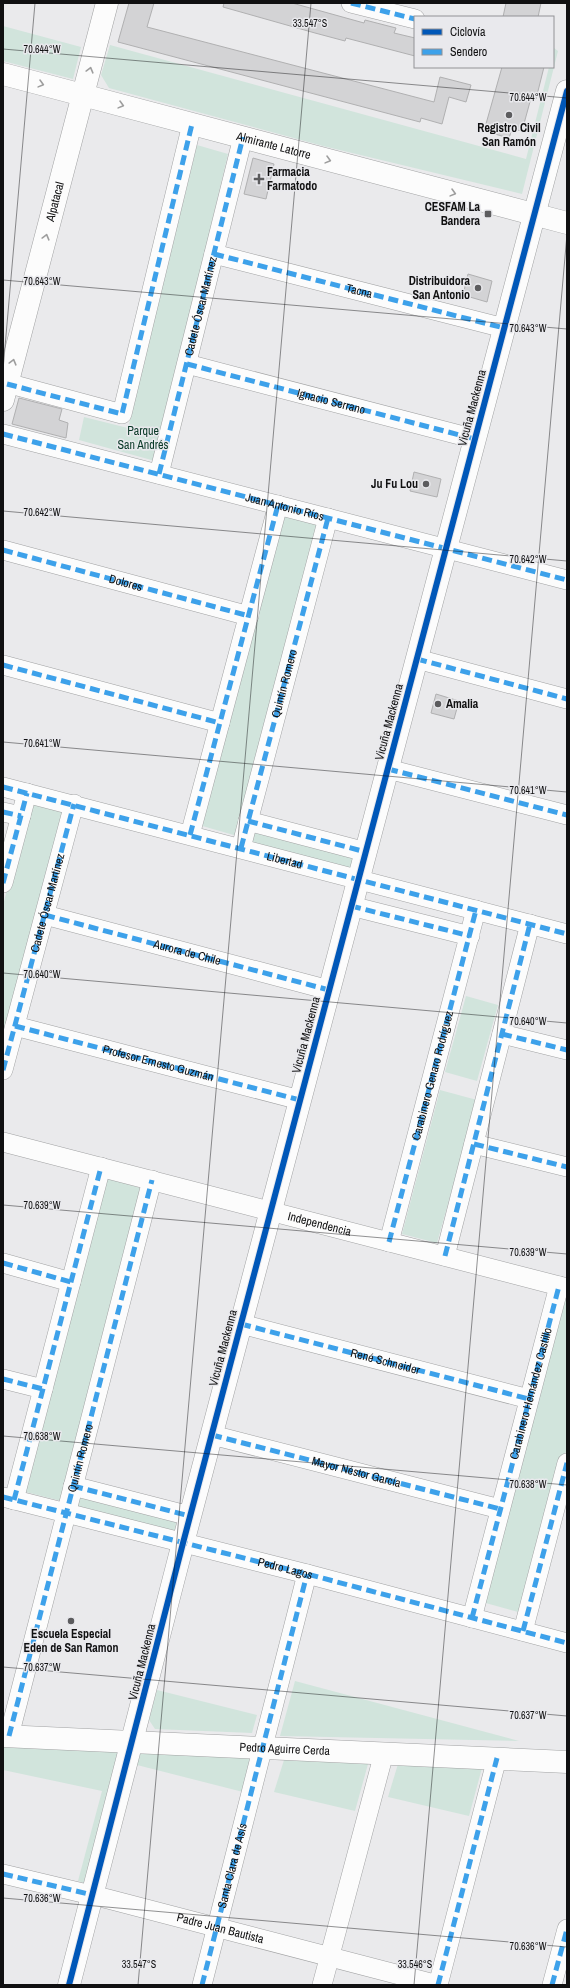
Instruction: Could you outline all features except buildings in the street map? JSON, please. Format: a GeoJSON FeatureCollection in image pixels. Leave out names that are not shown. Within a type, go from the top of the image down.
{"type":"FeatureCollection","features":[{"type":"Feature","properties":{"kind":"main road","name":"Alpatacal"},"geometry":{"type":"LineString","coordinates":[[4,389],[107,3]]}},
{"type":"Feature","properties":{"kind":"main road","name":"Almirante Latorre"},"geometry":{"type":"LineString","coordinates":[[3,74],[567,223]]}},
{"type":"Feature","properties":{"kind":"main road","name":"Vicuña Mackenna"},"geometry":{"type":"LineString","coordinates":[[69,1985],[133,1742],[190,1516],[567,91]]}},
{"type":"Feature","properties":{"kind":"main road","name":"Pedro Aguirre Cerda"},"geometry":{"type":"LineString","coordinates":[[6,1736],[567,1762]]}},
{"type":"Feature","properties":{"kind":"street"},"geometry":{"type":"LineString","coordinates":[[351,3],[414,20]]}},
{"type":"Feature","properties":{"kind":"street"},"geometry":{"type":"LineString","coordinates":[[4,389],[122,414],[192,124]]}},
{"type":"Feature","properties":{"kind":"street","name":"Cadete Óscar Martínez"},"geometry":{"type":"LineString","coordinates":[[160,474],[243,137]]}},
{"type":"Feature","properties":{"kind":"street","name":"Tacna"},"geometry":{"type":"LineString","coordinates":[[214,254],[504,328]]}},
{"type":"Feature","properties":{"kind":"street","name":"Ignacio Serrano"},"geometry":{"type":"LineString","coordinates":[[187,364],[475,439]]}},
{"type":"Feature","properties":{"kind":"street","name":"Juan Antonio Ríos"},"geometry":{"type":"LineString","coordinates":[[3,434],[567,580]]}},
{"type":"Feature","properties":{"kind":"street"},"geometry":{"type":"LineString","coordinates":[[190,835],[278,505]]}},
{"type":"Feature","properties":{"kind":"street","name":"Quintín Romero"},"geometry":{"type":"LineString","coordinates":[[241,848],[328,518]]}},
{"type":"Feature","properties":{"kind":"street","name":"Dolores"},"geometry":{"type":"LineString","coordinates":[[3,550],[249,616]]}},
{"type":"Feature","properties":{"kind":"street"},"geometry":{"type":"LineString","coordinates":[[417,659],[567,699]]}},
{"type":"Feature","properties":{"kind":"street"},"geometry":{"type":"LineString","coordinates":[[3,665],[220,723]]}},
{"type":"Feature","properties":{"kind":"street"},"geometry":{"type":"LineString","coordinates":[[388,769],[567,815]]}},
{"type":"Feature","properties":{"kind":"street","name":"Libertad"},"geometry":{"type":"LineString","coordinates":[[3,787],[74,804],[567,934]]}},
{"type":"Feature","properties":{"kind":"street"},"geometry":{"type":"LineString","coordinates":[[3,883],[12,814],[27,793]]}},
{"type":"Feature","properties":{"kind":"street","name":"Cadete Óscar Martínez"},"geometry":{"type":"LineString","coordinates":[[3,1070],[16,1026],[74,804]]}},
{"type":"Feature","properties":{"kind":"street"},"geometry":{"type":"LineString","coordinates":[[248,821],[366,852]]}},
{"type":"Feature","properties":{"kind":"street"},"geometry":{"type":"LineString","coordinates":[[351,906],[470,936]]}},
{"type":"Feature","properties":{"kind":"street","name":"Carabinero Genaro Rodríguez"},"geometry":{"type":"LineString","coordinates":[[389,1242],[476,910]]}},
{"type":"Feature","properties":{"kind":"street","name":"Aurora de Chile"},"geometry":{"type":"LineString","coordinates":[[45,915],[329,990]]}},
{"type":"Feature","properties":{"kind":"street"},"geometry":{"type":"LineString","coordinates":[[445,1256],[530,924]]}},
{"type":"Feature","properties":{"kind":"street","name":"Profesor Ernesto Guzmán"},"geometry":{"type":"LineString","coordinates":[[16,1026],[300,1100]]}},
{"type":"Feature","properties":{"kind":"street"},"geometry":{"type":"LineString","coordinates":[[502,1034],[567,1050]]}},
{"type":"Feature","properties":{"kind":"street","name":"Independencia"},"geometry":{"type":"LineString","coordinates":[[3,1142],[563,1287]]}},
{"type":"Feature","properties":{"kind":"street"},"geometry":{"type":"LineString","coordinates":[[474,1144],[567,1167]]}},
{"type":"Feature","properties":{"kind":"street"},"geometry":{"type":"LineString","coordinates":[[8,1498],[43,1389],[101,1167]]}},
{"type":"Feature","properties":{"kind":"street","name":"Quintín Romero"},"geometry":{"type":"LineString","coordinates":[[6,1736],[66,1513],[152,1180]]}},
{"type":"Feature","properties":{"kind":"street"},"geometry":{"type":"LineString","coordinates":[[3,1263],[71,1282]]}},
{"type":"Feature","properties":{"kind":"street","name":"Carabinero Hernández Castillo"},"geometry":{"type":"LineString","coordinates":[[472,1618],[529,1399],[563,1287]]}},
{"type":"Feature","properties":{"kind":"street","name":"René Schneider"},"geometry":{"type":"LineString","coordinates":[[241,1324],[529,1399]]}},
{"type":"Feature","properties":{"kind":"street"},"geometry":{"type":"LineString","coordinates":[[3,1378],[43,1389]]}},
{"type":"Feature","properties":{"kind":"street","name":"Mayor Néstor García"},"geometry":{"type":"LineString","coordinates":[[212,1435],[500,1509]]}},
{"type":"Feature","properties":{"kind":"street"},"geometry":{"type":"LineString","coordinates":[[522,1631],[567,1463]]}},
{"type":"Feature","properties":{"kind":"street"},"geometry":{"type":"LineString","coordinates":[[73,1486],[190,1516]]}},
{"type":"Feature","properties":{"kind":"street","name":"Pedro Lagos"},"geometry":{"type":"LineString","coordinates":[[8,1498],[183,1544],[307,1574],[567,1643]]}},
{"type":"Feature","properties":{"kind":"street"},"geometry":{"type":"LineString","coordinates":[[262,1747],[307,1574]]}},
{"type":"Feature","properties":{"kind":"street","name":"Santa Clara de Asís"},"geometry":{"type":"LineString","coordinates":[[202,1985],[262,1747]]}},
{"type":"Feature","properties":{"kind":"street"},"geometry":{"type":"LineString","coordinates":[[322,1985],[384,1753]]}},
{"type":"Feature","properties":{"kind":"street"},"geometry":{"type":"LineString","coordinates":[[438,1985],[496,1758]]}},
{"type":"Feature","properties":{"kind":"street","name":"Padre Juan Bautista"},"geometry":{"type":"LineString","coordinates":[[3,1874],[93,1895],[438,1985]]}},
{"type":"Feature","properties":{"kind":"street"},"geometry":{"type":"LineString","coordinates":[[552,1985],[567,1929]]}},
{"type":"Feature","properties":{"kind":"green space"},"geometry":{"type":"Polygon","coordinates":[[[3,26],[81,47],[73,79],[3,61],[3,26]]]}},
{"type":"Feature","properties":{"kind":"green space"},"geometry":{"type":"Polygon","coordinates":[[[110,45],[526,159],[549,68],[554,68],[522,194],[323,146],[109,88],[101,75],[110,45]]]}},
{"type":"Feature","properties":{"kind":"green space"},"geometry":{"type":"Polygon","coordinates":[[[554,48],[558,51],[554,67],[554,48]]]}},
{"type":"Feature","properties":{"kind":"green space","name":"Parque San Andrés"},"geometry":{"type":"Polygon","coordinates":[[[197,145],[228,154],[155,461],[79,440],[84,417],[128,428],[197,145]]]}},
{"type":"Feature","properties":{"kind":"green space"},"geometry":{"type":"Polygon","coordinates":[[[283,510],[321,520],[237,836],[199,825],[283,510]]]}},
{"type":"Feature","properties":{"kind":"green space"},"geometry":{"type":"Polygon","coordinates":[[[31,801],[66,809],[3,1043],[3,905],[31,801]]]}},
{"type":"Feature","properties":{"kind":"green space"},"geometry":{"type":"Polygon","coordinates":[[[252,827],[356,854],[351,874],[248,845],[252,827]]]}},
{"type":"Feature","properties":{"kind":"green space"},"geometry":{"type":"Polygon","coordinates":[[[466,996],[498,1005],[477,1081],[445,1072],[466,996]]]}},
{"type":"Feature","properties":{"kind":"green space"},"geometry":{"type":"Polygon","coordinates":[[[440,1090],[477,1100],[437,1243],[402,1234],[440,1090]]]}},
{"type":"Feature","properties":{"kind":"green space"},"geometry":{"type":"Polygon","coordinates":[[[107,1178],[144,1189],[61,1501],[22,1491],[107,1178]]]}},
{"type":"Feature","properties":{"kind":"green space"},"geometry":{"type":"Polygon","coordinates":[[[566,1298],[567,1448],[522,1613],[482,1602],[566,1298]]]}},
{"type":"Feature","properties":{"kind":"green space"},"geometry":{"type":"Polygon","coordinates":[[[76,1492],[177,1519],[174,1535],[71,1509],[76,1492]]]}},
{"type":"Feature","properties":{"kind":"green space"},"geometry":{"type":"Polygon","coordinates":[[[295,1681],[519,1741],[280,1736],[295,1681]]]}},
{"type":"Feature","properties":{"kind":"green space"},"geometry":{"type":"Polygon","coordinates":[[[157,1690],[257,1715],[252,1733],[155,1729],[149,1720],[157,1690]]]}},
{"type":"Feature","properties":{"kind":"green space"},"geometry":{"type":"Polygon","coordinates":[[[3,1744],[123,1752],[87,1884],[78,1881],[102,1791],[3,1770],[3,1744]]]}},
{"type":"Feature","properties":{"kind":"green space"},"geometry":{"type":"Polygon","coordinates":[[[141,1751],[252,1755],[243,1792],[137,1765],[141,1751]]]}},
{"type":"Feature","properties":{"kind":"green space"},"geometry":{"type":"Polygon","coordinates":[[[284,1760],[368,1764],[355,1811],[274,1792],[284,1760]]]}},
{"type":"Feature","properties":{"kind":"green space"},"geometry":{"type":"Polygon","coordinates":[[[398,1764],[482,1768],[469,1816],[388,1797],[398,1764]]]}},
{"type":"Feature","properties":{"kind":"marked path"},"geometry":{"type":"LineString","coordinates":[[351,3],[414,19]]}},
{"type":"Feature","properties":{"kind":"marked path"},"geometry":{"type":"LineString","coordinates":[[7,384],[122,414],[192,124]]}},
{"type":"Feature","properties":{"kind":"marked path"},"geometry":{"type":"LineString","coordinates":[[159,474],[243,137]]}},
{"type":"Feature","properties":{"kind":"marked path"},"geometry":{"type":"LineString","coordinates":[[214,254],[504,328]]}},
{"type":"Feature","properties":{"kind":"marked path"},"geometry":{"type":"LineString","coordinates":[[187,364],[475,439]]}},
{"type":"Feature","properties":{"kind":"marked path"},"geometry":{"type":"LineString","coordinates":[[3,434],[567,580]]}},
{"type":"Feature","properties":{"kind":"marked path"},"geometry":{"type":"LineString","coordinates":[[190,835],[278,505]]}},
{"type":"Feature","properties":{"kind":"marked path"},"geometry":{"type":"LineString","coordinates":[[241,848],[328,518]]}},
{"type":"Feature","properties":{"kind":"marked path"},"geometry":{"type":"LineString","coordinates":[[3,550],[249,616]]}},
{"type":"Feature","properties":{"kind":"marked path"},"geometry":{"type":"LineString","coordinates":[[417,659],[567,699]]}},
{"type":"Feature","properties":{"kind":"marked path"},"geometry":{"type":"LineString","coordinates":[[3,665],[220,723]]}},
{"type":"Feature","properties":{"kind":"marked path"},"geometry":{"type":"LineString","coordinates":[[388,769],[567,815]]}},
{"type":"Feature","properties":{"kind":"marked path"},"geometry":{"type":"LineString","coordinates":[[3,787],[567,934]]}},
{"type":"Feature","properties":{"kind":"marked path"},"geometry":{"type":"LineString","coordinates":[[3,883],[27,793]]}},
{"type":"Feature","properties":{"kind":"marked path"},"geometry":{"type":"LineString","coordinates":[[3,1070],[74,804]]}},
{"type":"Feature","properties":{"kind":"marked path"},"geometry":{"type":"LineString","coordinates":[[3,812],[21,816]]}},
{"type":"Feature","properties":{"kind":"marked path"},"geometry":{"type":"LineString","coordinates":[[248,821],[366,852]]}},
{"type":"Feature","properties":{"kind":"marked path"},"geometry":{"type":"LineString","coordinates":[[351,906],[470,936]]}},
{"type":"Feature","properties":{"kind":"marked path"},"geometry":{"type":"LineString","coordinates":[[389,1242],[476,910]]}},
{"type":"Feature","properties":{"kind":"marked path"},"geometry":{"type":"LineString","coordinates":[[45,915],[329,990]]}},
{"type":"Feature","properties":{"kind":"marked path"},"geometry":{"type":"LineString","coordinates":[[445,1256],[530,924]]}},
{"type":"Feature","properties":{"kind":"marked path"},"geometry":{"type":"LineString","coordinates":[[15,1026],[300,1100]]}},
{"type":"Feature","properties":{"kind":"marked path"},"geometry":{"type":"LineString","coordinates":[[502,1034],[567,1050]]}},
{"type":"Feature","properties":{"kind":"marked path"},"geometry":{"type":"LineString","coordinates":[[474,1144],[567,1167]]}},
{"type":"Feature","properties":{"kind":"marked path"},"geometry":{"type":"LineString","coordinates":[[14,1500],[101,1167]]}},
{"type":"Feature","properties":{"kind":"marked path"},"geometry":{"type":"LineString","coordinates":[[9,1736],[152,1180]]}},
{"type":"Feature","properties":{"kind":"marked path"},"geometry":{"type":"LineString","coordinates":[[3,1263],[71,1282]]}},
{"type":"Feature","properties":{"kind":"marked path"},"geometry":{"type":"LineString","coordinates":[[472,1618],[559,1286]]}},
{"type":"Feature","properties":{"kind":"marked path"},"geometry":{"type":"LineString","coordinates":[[241,1324],[529,1399]]}},
{"type":"Feature","properties":{"kind":"marked path"},"geometry":{"type":"LineString","coordinates":[[3,1379],[43,1389]]}},
{"type":"Feature","properties":{"kind":"marked path"},"geometry":{"type":"LineString","coordinates":[[212,1435],[500,1509]]}},
{"type":"Feature","properties":{"kind":"marked path"},"geometry":{"type":"LineString","coordinates":[[523,1631],[567,1463]]}},
{"type":"Feature","properties":{"kind":"marked path"},"geometry":{"type":"LineString","coordinates":[[73,1486],[190,1516]]}},
{"type":"Feature","properties":{"kind":"marked path"},"geometry":{"type":"LineString","coordinates":[[3,1497],[307,1574],[567,1643]]}},
{"type":"Feature","properties":{"kind":"marked path"},"geometry":{"type":"LineString","coordinates":[[202,1985],[307,1574]]}},
{"type":"Feature","properties":{"kind":"marked path"},"geometry":{"type":"LineString","coordinates":[[438,1985],[497,1758]]}},
{"type":"Feature","properties":{"kind":"marked path"},"geometry":{"type":"LineString","coordinates":[[3,1874],[93,1895]]}},
{"type":"Feature","properties":{"kind":"marked path"},"geometry":{"type":"LineString","coordinates":[[552,1985],[567,1929]]}},
{"type":"Feature","properties":{"kind":"cycle path"},"geometry":{"type":"LineString","coordinates":[[69,1985],[183,1543],[567,91]]}},
{"type":"Feature","properties":{"kind":"place","name":"Registro Civil San Ramón"},"geometry":{"type":"Point","coordinates":[509,115]}},
{"type":"Feature","properties":{"kind":"place","name":"Farmacia Farmatodo"},"geometry":{"type":"Point","coordinates":[259,179]}},
{"type":"Feature","properties":{"kind":"place","name":"CESFAM La Bandera"},"geometry":{"type":"Point","coordinates":[488,214]}},
{"type":"Feature","properties":{"kind":"place","name":"Distribuidora San Antonio"},"geometry":{"type":"Point","coordinates":[478,288]}},
{"type":"Feature","properties":{"kind":"place","name":"Ju Fu Lou"},"geometry":{"type":"Point","coordinates":[426,484]}},
{"type":"Feature","properties":{"kind":"place","name":"Amalia"},"geometry":{"type":"Point","coordinates":[438,704]}},
{"type":"Feature","properties":{"kind":"place","name":"Escuela Especial Eden de San Ramon"},"geometry":{"type":"Point","coordinates":[71,1621]}}]}
